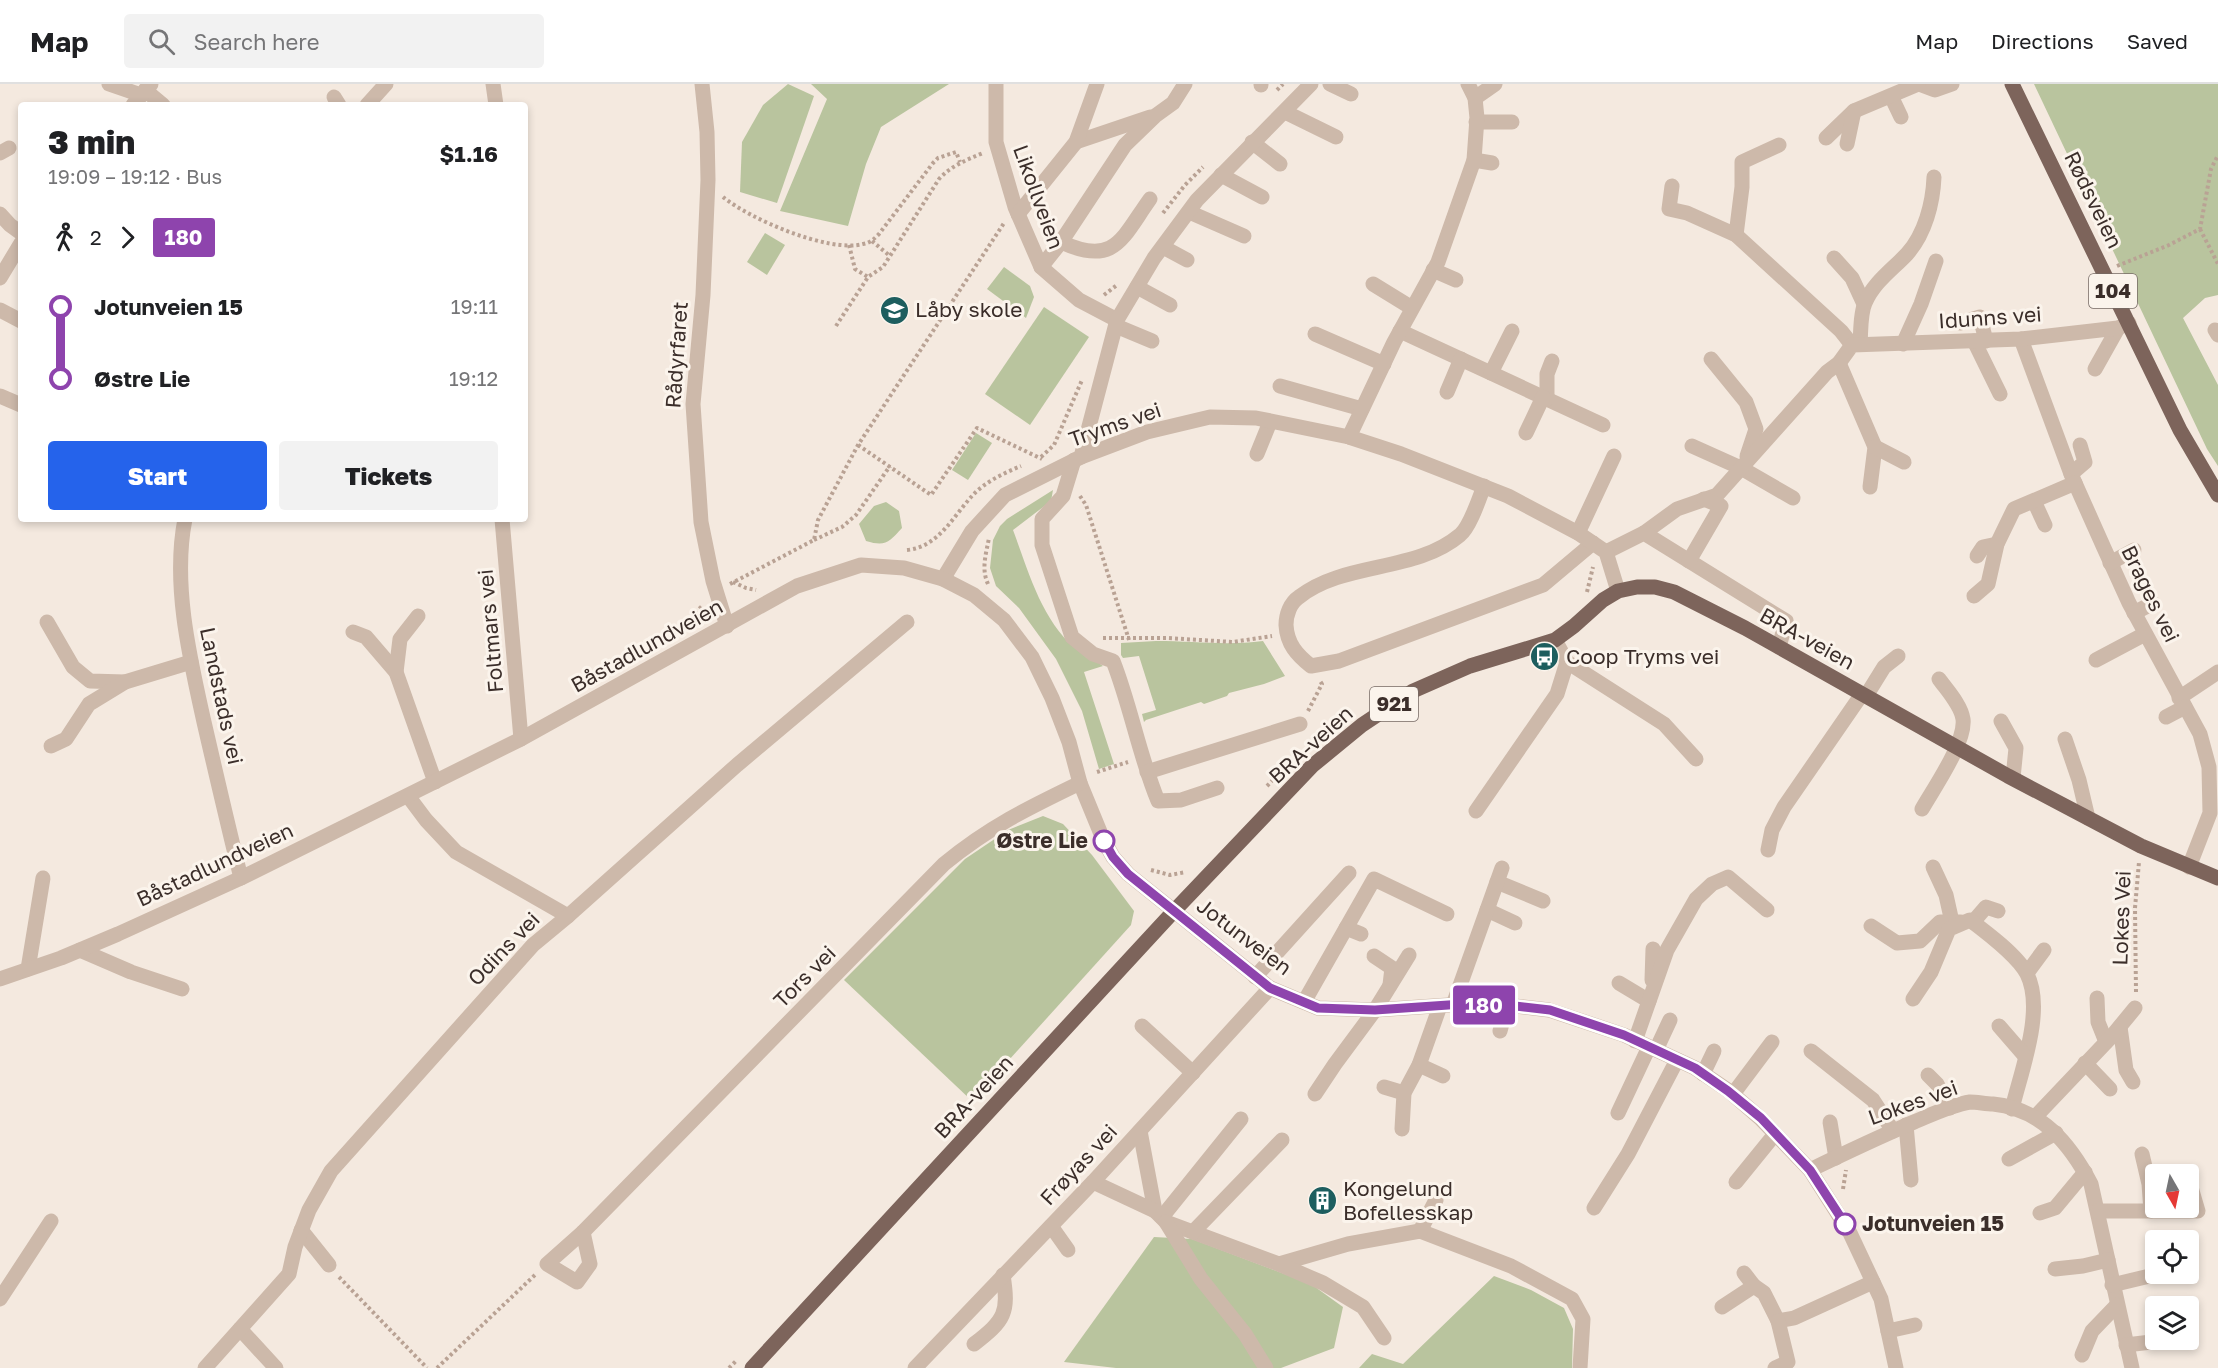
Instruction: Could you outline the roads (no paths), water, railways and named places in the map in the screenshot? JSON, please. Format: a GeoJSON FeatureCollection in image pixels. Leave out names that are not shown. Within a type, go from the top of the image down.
{"type":"FeatureCollection","features":[{"type":"Feature","properties":{"kind":"main road","name":"Rødsveien"},"geometry":{"type":"LineString","coordinates":[[2013,84],[2104,271],[2123,325],[2218,495]]}},
{"type":"Feature","properties":{"kind":"main road","name":"BRA-veien"},"geometry":{"type":"LineString","coordinates":[[752,1368],[1311,766],[1362,725],[1413,691],[1470,666],[1555,640],[1603,600],[1618,591],[1637,587],[1654,587],[1674,592],[1779,647],[2013,778],[2141,846],[2218,878]]}},
{"type":"Feature","properties":{"kind":"street"},"geometry":{"type":"LineString","coordinates":[[109,84],[142,94],[157,102]]}},
{"type":"Feature","properties":{"kind":"street"},"geometry":{"type":"LineString","coordinates":[[370,102],[386,84]]}},
{"type":"Feature","properties":{"kind":"street"},"geometry":{"type":"LineString","coordinates":[[493,84],[496,102]]}},
{"type":"Feature","properties":{"kind":"street","name":"Rådyrfaret"},"geometry":{"type":"LineString","coordinates":[[702,84],[707,132],[708,180],[703,295],[693,404],[700,522],[716,592],[727,626]]}},
{"type":"Feature","properties":{"kind":"street","name":"Likollveien"},"geometry":{"type":"LineString","coordinates":[[996,84],[996,142],[1017,210],[1041,267],[1079,300],[1152,341]]}},
{"type":"Feature","properties":{"kind":"street"},"geometry":{"type":"LineString","coordinates":[[1017,210],[1076,142],[1097,84]]}},
{"type":"Feature","properties":{"kind":"street"},"geometry":{"type":"LineString","coordinates":[[1041,267],[1061,242],[1125,145],[1155,116],[1173,103],[1185,84]]}},
{"type":"Feature","properties":{"kind":"street"},"geometry":{"type":"LineString","coordinates":[[1078,458],[1112,320],[1189,212],[1252,142],[1311,84]]}},
{"type":"Feature","properties":{"kind":"street"},"geometry":{"type":"LineString","coordinates":[[1330,84],[1351,94]]}},
{"type":"Feature","properties":{"kind":"street"},"geometry":{"type":"LineString","coordinates":[[1349,437],[1400,331],[1433,270],[1474,160],[1475,98],[1468,84]]}},
{"type":"Feature","properties":{"kind":"street"},"geometry":{"type":"LineString","coordinates":[[1475,98],[1495,84]]}},
{"type":"Feature","properties":{"kind":"street"},"geometry":{"type":"LineString","coordinates":[[1826,138],[1854,111],[1918,84],[1935,90],[1952,84]]}},
{"type":"Feature","properties":{"kind":"street"},"geometry":{"type":"LineString","coordinates":[[1891,96],[1901,117]]}},
{"type":"Feature","properties":{"kind":"street"},"geometry":{"type":"LineString","coordinates":[[1847,144],[1854,111]]}},
{"type":"Feature","properties":{"kind":"street"},"geometry":{"type":"LineString","coordinates":[[1285,112],[1336,137]]}},
{"type":"Feature","properties":{"kind":"street"},"geometry":{"type":"LineString","coordinates":[[1076,142],[1155,116]]}},
{"type":"Feature","properties":{"kind":"street"},"geometry":{"type":"LineString","coordinates":[[1476,122],[1512,122]]}},
{"type":"Feature","properties":{"kind":"street"},"geometry":{"type":"LineString","coordinates":[[1252,142],[1280,164]]}},
{"type":"Feature","properties":{"kind":"street"},"geometry":{"type":"LineString","coordinates":[[1736,235],[1742,188],[1742,162],[1779,145]]}},
{"type":"Feature","properties":{"kind":"street"},"geometry":{"type":"LineString","coordinates":[[1474,160],[1492,163]]}},
{"type":"Feature","properties":{"kind":"street"},"geometry":{"type":"LineString","coordinates":[[1221,175],[1262,196]]}},
{"type":"Feature","properties":{"kind":"street"},"geometry":{"type":"LineString","coordinates":[[1618,591],[1606,552],[1644,533],[1677,508],[1711,497],[1856,344],[1864,304],[1881,278],[1909,252],[1923,230],[1934,194],[1934,177]]}},
{"type":"Feature","properties":{"kind":"street"},"geometry":{"type":"LineString","coordinates":[[1671,186],[1669,209],[1687,213],[1736,235],[1856,344]]}},
{"type":"Feature","properties":{"kind":"street"},"geometry":{"type":"LineString","coordinates":[[1061,242],[1081,251],[1100,253],[1117,245],[1150,199]]}},
{"type":"Feature","properties":{"kind":"street"},"geometry":{"type":"LineString","coordinates":[[1189,212],[1244,236]]}},
{"type":"Feature","properties":{"kind":"street"},"geometry":{"type":"LineString","coordinates":[[0,214],[18,231]]}},
{"type":"Feature","properties":{"kind":"street"},"geometry":{"type":"LineString","coordinates":[[1163,247],[1187,260]]}},
{"type":"Feature","properties":{"kind":"street"},"geometry":{"type":"LineString","coordinates":[[0,278],[18,248]]}},
{"type":"Feature","properties":{"kind":"street"},"geometry":{"type":"LineString","coordinates":[[1834,258],[1852,278],[1864,304]]}},
{"type":"Feature","properties":{"kind":"street"},"geometry":{"type":"LineString","coordinates":[[1903,344],[1921,304],[1936,261]]}},
{"type":"Feature","properties":{"kind":"street"},"geometry":{"type":"LineString","coordinates":[[1433,270],[1455,280]]}},
{"type":"Feature","properties":{"kind":"street"},"geometry":{"type":"LineString","coordinates":[[1372,284],[1412,308]]}},
{"type":"Feature","properties":{"kind":"street"},"geometry":{"type":"LineString","coordinates":[[1137,287],[1170,304]]}},
{"type":"Feature","properties":{"kind":"street"},"geometry":{"type":"LineString","coordinates":[[1910,330],[1912,306]]}},
{"type":"Feature","properties":{"kind":"street"},"geometry":{"type":"LineString","coordinates":[[0,310],[18,319]]}},
{"type":"Feature","properties":{"kind":"street"},"geometry":{"type":"LineString","coordinates":[[1960,323],[1980,317],[1980,341],[2000,394]]}},
{"type":"Feature","properties":{"kind":"street"},"geometry":{"type":"LineString","coordinates":[[2095,369],[2123,325]]}},
{"type":"Feature","properties":{"kind":"street","name":"Idunns vei"},"geometry":{"type":"LineString","coordinates":[[1856,344],[2021,339],[2123,325]]}},
{"type":"Feature","properties":{"kind":"street"},"geometry":{"type":"LineString","coordinates":[[1400,331],[1603,425]]}},
{"type":"Feature","properties":{"kind":"street"},"geometry":{"type":"LineString","coordinates":[[1491,373],[1512,331]]}},
{"type":"Feature","properties":{"kind":"street"},"geometry":{"type":"LineString","coordinates":[[1315,334],[1384,364]]}},
{"type":"Feature","properties":{"kind":"street","name":"Brages vei"},"geometry":{"type":"LineString","coordinates":[[2021,339],[2073,478],[2110,563],[2134,614],[2199,734],[2210,767],[2210,813],[2189,867]]}},
{"type":"Feature","properties":{"kind":"street"},"geometry":{"type":"LineString","coordinates":[[1448,392],[1461,359]]}},
{"type":"Feature","properties":{"kind":"street"},"geometry":{"type":"LineString","coordinates":[[1711,359],[1746,402],[1756,429],[1742,466]]}},
{"type":"Feature","properties":{"kind":"street"},"geometry":{"type":"LineString","coordinates":[[1526,433],[1545,398],[1547,374],[1552,361]]}},
{"type":"Feature","properties":{"kind":"street"},"geometry":{"type":"LineString","coordinates":[[1839,363],[1875,447],[1870,487]]}},
{"type":"Feature","properties":{"kind":"street"},"geometry":{"type":"LineString","coordinates":[[1280,386],[1362,410]]}},
{"type":"Feature","properties":{"kind":"street"},"geometry":{"type":"LineString","coordinates":[[0,396],[18,404]]}},
{"type":"Feature","properties":{"kind":"street","name":"Tryms vei"},"geometry":{"type":"LineString","coordinates":[[943,579],[972,531],[1005,495],[1064,473],[1078,458],[1147,432],[1210,417],[1256,418],[1349,437],[1401,454],[1508,496],[1578,533],[1606,552]]}},
{"type":"Feature","properties":{"kind":"street"},"geometry":{"type":"LineString","coordinates":[[1257,454],[1270,422]]}},
{"type":"Feature","properties":{"kind":"street"},"geometry":{"type":"LineString","coordinates":[[1974,596],[1988,584],[1998,544],[2014,509],[2034,501],[2073,478],[2085,462],[2080,445]]}},
{"type":"Feature","properties":{"kind":"street"},"geometry":{"type":"LineString","coordinates":[[1692,446],[1742,466],[1792,498]]}},
{"type":"Feature","properties":{"kind":"street"},"geometry":{"type":"LineString","coordinates":[[1875,447],[1904,462]]}},
{"type":"Feature","properties":{"kind":"street"},"geometry":{"type":"LineString","coordinates":[[1578,533],[1614,456]]}},
{"type":"Feature","properties":{"kind":"street"},"geometry":{"type":"LineString","coordinates":[[1064,473],[1063,496],[1042,519],[1042,545],[1072,637],[1093,654],[1113,661],[1126,695],[1145,765],[1158,801],[1181,800],[1217,788]]}},
{"type":"Feature","properties":{"kind":"street"},"geometry":{"type":"LineString","coordinates":[[1484,486],[1462,534],[1436,550],[1330,580],[1297,598],[1286,616],[1287,633],[1297,655],[1311,666],[1339,661],[1543,585],[1593,543]]}},
{"type":"Feature","properties":{"kind":"street"},"geometry":{"type":"LineString","coordinates":[[1689,561],[1721,506],[1711,497]]}},
{"type":"Feature","properties":{"kind":"street"},"geometry":{"type":"LineString","coordinates":[[2034,501],[2045,525]]}},
{"type":"Feature","properties":{"kind":"street","name":"Landstads vei"},"geometry":{"type":"LineString","coordinates":[[185,522],[181,572],[184,617],[191,662],[241,878]]}},
{"type":"Feature","properties":{"kind":"street","name":"Foltmars vei"},"geometry":{"type":"LineString","coordinates":[[502,522],[521,739]]}},
{"type":"Feature","properties":{"kind":"street"},"geometry":{"type":"LineString","coordinates":[[1644,533],[1786,621],[1779,647]]}},
{"type":"Feature","properties":{"kind":"street"},"geometry":{"type":"LineString","coordinates":[[1977,556],[1983,547],[1998,544]]}},
{"type":"Feature","properties":{"kind":"street"},"geometry":{"type":"LineString","coordinates":[[2110,563],[2134,550]]}},
{"type":"Feature","properties":{"kind":"street","name":"Båstadlundveien"},"geometry":{"type":"LineString","coordinates":[[0,979],[80,950],[241,878],[521,739],[797,586],[861,565],[904,568],[943,579],[974,595],[1004,620],[1032,657],[1052,698],[1069,742],[1080,783],[1113,857],[1128,874],[1174,911]]}},
{"type":"Feature","properties":{"kind":"street"},"geometry":{"type":"LineString","coordinates":[[2134,614],[2153,603]]}},
{"type":"Feature","properties":{"kind":"street"},"geometry":{"type":"LineString","coordinates":[[396,672],[400,639],[418,616]]}},
{"type":"Feature","properties":{"kind":"street"},"geometry":{"type":"LineString","coordinates":[[47,622],[73,667],[90,681],[125,682]]}},
{"type":"Feature","properties":{"kind":"street","name":"Odins vei"},"geometry":{"type":"LineString","coordinates":[[205,1368],[289,1274],[309,1210],[331,1171],[533,945],[736,765],[907,622]]}},
{"type":"Feature","properties":{"kind":"street"},"geometry":{"type":"LineString","coordinates":[[353,632],[366,637],[396,672],[435,782]]}},
{"type":"Feature","properties":{"kind":"street"},"geometry":{"type":"LineString","coordinates":[[2096,660],[2145,634]]}},
{"type":"Feature","properties":{"kind":"street"},"geometry":{"type":"LineString","coordinates":[[1555,640],[1567,662],[1664,724],[1696,759]]}},
{"type":"Feature","properties":{"kind":"street"},"geometry":{"type":"LineString","coordinates":[[1768,850],[1772,830],[1784,807],[1884,667],[1898,656]]}},
{"type":"Feature","properties":{"kind":"street"},"geometry":{"type":"LineString","coordinates":[[51,746],[66,739],[89,704],[125,682],[191,662]]}},
{"type":"Feature","properties":{"kind":"street"},"geometry":{"type":"LineString","coordinates":[[1476,811],[1557,694],[1567,662]]}},
{"type":"Feature","properties":{"kind":"street"},"geometry":{"type":"LineString","coordinates":[[2166,717],[2218,672]]}},
{"type":"Feature","properties":{"kind":"street"},"geometry":{"type":"LineString","coordinates":[[1922,809],[1957,747],[1963,720],[1954,699],[1939,679]]}},
{"type":"Feature","properties":{"kind":"street"},"geometry":{"type":"LineString","coordinates":[[2001,721],[2016,748],[2013,778]]}},
{"type":"Feature","properties":{"kind":"street"},"geometry":{"type":"LineString","coordinates":[[1145,765],[1300,724]]}},
{"type":"Feature","properties":{"kind":"street"},"geometry":{"type":"LineString","coordinates":[[2065,739],[2079,780],[2088,818]]}},
{"type":"Feature","properties":{"kind":"street","name":"Tors vei"},"geometry":{"type":"LineString","coordinates":[[583,1232],[590,1264],[577,1282],[547,1264],[583,1232],[944,864],[989,829],[1080,783]]}},
{"type":"Feature","properties":{"kind":"street"},"geometry":{"type":"LineString","coordinates":[[408,796],[426,820],[456,852],[568,916]]}},
{"type":"Feature","properties":{"kind":"street"},"geometry":{"type":"LineString","coordinates":[[1933,867],[1946,895],[1964,922],[1997,941],[2026,973],[2034,999],[2025,1056],[2012,1108]]}},
{"type":"Feature","properties":{"kind":"street"},"geometry":{"type":"LineString","coordinates":[[1255,976],[1349,873]]}},
{"type":"Feature","properties":{"kind":"street"},"geometry":{"type":"LineString","coordinates":[[1402,1129],[1404,1093],[1446,1005],[1499,875],[1543,901]]}},
{"type":"Feature","properties":{"kind":"street"},"geometry":{"type":"LineString","coordinates":[[1635,1041],[1667,950],[1696,899],[1712,884],[1728,877],[1767,910]]}},
{"type":"Feature","properties":{"kind":"street"},"geometry":{"type":"LineString","coordinates":[[28,969],[43,878]]}},
{"type":"Feature","properties":{"kind":"street"},"geometry":{"type":"LineString","coordinates":[[1304,1002],[1374,879],[1447,914]]}},
{"type":"Feature","properties":{"kind":"street"},"geometry":{"type":"LineString","coordinates":[[1912,999],[1931,972],[1949,929],[1986,907],[1998,911]]}},
{"type":"Feature","properties":{"kind":"street"},"geometry":{"type":"LineString","coordinates":[[1486,910],[1515,923]]}},
{"type":"Feature","properties":{"kind":"street","name":"Jotunveien"},"geometry":{"type":"LineString","coordinates":[[1174,911],[1270,988],[1318,1008],[1375,1010],[1446,1005],[1507,1005],[1550,1010],[1635,1041],[1703,1074],[1733,1094],[1761,1118],[1810,1170],[1851,1233],[1881,1299],[1896,1368]]}},
{"type":"Feature","properties":{"kind":"street"},"geometry":{"type":"LineString","coordinates":[[1871,926],[1897,943],[1920,941],[1940,922],[1964,922]]}},
{"type":"Feature","properties":{"kind":"street"},"geometry":{"type":"LineString","coordinates":[[1346,928],[1361,934]]}},
{"type":"Feature","properties":{"kind":"street"},"geometry":{"type":"LineString","coordinates":[[80,950],[131,972],[182,989]]}},
{"type":"Feature","properties":{"kind":"street"},"geometry":{"type":"LineString","coordinates":[[1651,996],[1653,950]]}},
{"type":"Feature","properties":{"kind":"street"},"geometry":{"type":"LineString","coordinates":[[2026,973],[2044,950]]}},
{"type":"Feature","properties":{"kind":"street"},"geometry":{"type":"LineString","coordinates":[[1316,1094],[1375,1010],[1409,955]]}},
{"type":"Feature","properties":{"kind":"street"},"geometry":{"type":"LineString","coordinates":[[1374,956],[1392,968],[1390,986]]}},
{"type":"Feature","properties":{"kind":"street"},"geometry":{"type":"LineString","coordinates":[[1619,983],[1651,996]]}},
{"type":"Feature","properties":{"kind":"street","name":"Frøyas vei"},"geometry":{"type":"LineString","coordinates":[[915,1368],[1093,1182],[1270,988]]}},
{"type":"Feature","properties":{"kind":"street"},"geometry":{"type":"LineString","coordinates":[[2097,998],[2098,1022],[2106,1042]]}},
{"type":"Feature","properties":{"kind":"street"},"geometry":{"type":"LineString","coordinates":[[1500,1031],[1507,1005]]}},
{"type":"Feature","properties":{"kind":"street"},"geometry":{"type":"LineString","coordinates":[[2035,1117],[2135,1008]]}},
{"type":"Feature","properties":{"kind":"street"},"geometry":{"type":"LineString","coordinates":[[1618,1113],[1670,1020]]}},
{"type":"Feature","properties":{"kind":"street"},"geometry":{"type":"LineString","coordinates":[[1142,1026],[1193,1072]]}},
{"type":"Feature","properties":{"kind":"street"},"geometry":{"type":"LineString","coordinates":[[1999,1026],[2025,1056]]}},
{"type":"Feature","properties":{"kind":"street"},"geometry":{"type":"LineString","coordinates":[[2120,1027],[2126,1070],[2133,1082]]}},
{"type":"Feature","properties":{"kind":"street"},"geometry":{"type":"LineString","coordinates":[[1733,1094],[1772,1042]]}},
{"type":"Feature","properties":{"kind":"street"},"geometry":{"type":"LineString","coordinates":[[1703,1074],[1714,1051]]}},
{"type":"Feature","properties":{"kind":"street"},"geometry":{"type":"LineString","coordinates":[[1811,1051],[1873,1100],[1900,1128],[1911,1180]]}},
{"type":"Feature","properties":{"kind":"street"},"geometry":{"type":"LineString","coordinates":[[1594,1208],[1628,1154],[1677,1060]]}},
{"type":"Feature","properties":{"kind":"street"},"geometry":{"type":"LineString","coordinates":[[2085,1063],[2110,1089]]}},
{"type":"Feature","properties":{"kind":"street"},"geometry":{"type":"LineString","coordinates":[[1419,1065],[1443,1076]]}},
{"type":"Feature","properties":{"kind":"street"},"geometry":{"type":"LineString","coordinates":[[1928,1075],[1937,1084],[1950,1108]]}},
{"type":"Feature","properties":{"kind":"street"},"geometry":{"type":"LineString","coordinates":[[1384,1087],[1404,1093]]}},
{"type":"Feature","properties":{"kind":"street","name":"Lokes vei"},"geometry":{"type":"LineString","coordinates":[[1810,1170],[1900,1128],[1971,1102],[2004,1106],[2035,1117],[2078,1159],[2091,1184],[2132,1368]]}},
{"type":"Feature","properties":{"kind":"street"},"geometry":{"type":"LineString","coordinates":[[1161,1217],[1241,1119]]}},
{"type":"Feature","properties":{"kind":"street"},"geometry":{"type":"LineString","coordinates":[[1830,1122],[1836,1158]]}},
{"type":"Feature","properties":{"kind":"street"},"geometry":{"type":"LineString","coordinates":[[1140,1131],[1161,1217],[1201,1279],[1245,1334],[1266,1368]]}},
{"type":"Feature","properties":{"kind":"street"},"geometry":{"type":"LineString","coordinates":[[1736,1182],[1775,1134]]}},
{"type":"Feature","properties":{"kind":"street"},"geometry":{"type":"LineString","coordinates":[[1193,1232],[1282,1140]]}},
{"type":"Feature","properties":{"kind":"street"},"geometry":{"type":"LineString","coordinates":[[2009,1159],[2060,1143]]}},
{"type":"Feature","properties":{"kind":"street"},"geometry":{"type":"LineString","coordinates":[[2142,1154],[2145,1167]]}},
{"type":"Feature","properties":{"kind":"street"},"geometry":{"type":"LineString","coordinates":[[2040,1214],[2055,1208],[2085,1172]]}},
{"type":"Feature","properties":{"kind":"street"},"geometry":{"type":"LineString","coordinates":[[1093,1182],[1193,1232],[1323,1283],[1363,1307],[1384,1338]]}},
{"type":"Feature","properties":{"kind":"street"},"geometry":{"type":"LineString","coordinates":[[1420,1231],[1436,1200]]}},
{"type":"Feature","properties":{"kind":"street"},"geometry":{"type":"LineString","coordinates":[[2098,1211],[2145,1211]]}},
{"type":"Feature","properties":{"kind":"street"},"geometry":{"type":"LineString","coordinates":[[0,1299],[51,1221]]}},
{"type":"Feature","properties":{"kind":"street"},"geometry":{"type":"LineString","coordinates":[[1051,1226],[1068,1250]]}},
{"type":"Feature","properties":{"kind":"street"},"geometry":{"type":"LineString","coordinates":[[301,1230],[329,1265]]}},
{"type":"Feature","properties":{"kind":"street"},"geometry":{"type":"LineString","coordinates":[[1279,1264],[1348,1244],[1420,1231],[1511,1266],[1572,1299],[1583,1319],[1580,1368]]}},
{"type":"Feature","properties":{"kind":"street"},"geometry":{"type":"LineString","coordinates":[[2055,1269],[2108,1260]]}},
{"type":"Feature","properties":{"kind":"street"},"geometry":{"type":"LineString","coordinates":[[1744,1274],[1754,1286],[1764,1293],[1778,1321],[1788,1362],[1775,1368]]}},
{"type":"Feature","properties":{"kind":"street"},"geometry":{"type":"LineString","coordinates":[[974,1344],[988,1333],[1003,1316],[1007,1301],[1003,1275]]}},
{"type":"Feature","properties":{"kind":"street"},"geometry":{"type":"LineString","coordinates":[[2112,1285],[2145,1277]]}},
{"type":"Feature","properties":{"kind":"street"},"geometry":{"type":"LineString","coordinates":[[1778,1321],[1794,1318],[1873,1282]]}},
{"type":"Feature","properties":{"kind":"street"},"geometry":{"type":"LineString","coordinates":[[1722,1306],[1754,1286]]}},
{"type":"Feature","properties":{"kind":"street"},"geometry":{"type":"LineString","coordinates":[[2082,1355],[2092,1332],[2117,1305]]}},
{"type":"Feature","properties":{"kind":"street"},"geometry":{"type":"LineString","coordinates":[[1888,1331],[1915,1325]]}},
{"type":"Feature","properties":{"kind":"street"},"geometry":{"type":"LineString","coordinates":[[240,1329],[276,1368]]}},
{"type":"Feature","properties":{"kind":"street"},"geometry":{"type":"LineString","coordinates":[[2126,1346],[2145,1343]]}},
{"type":"Feature","properties":{"kind":"place","name":"Låby skole"},"geometry":{"type":"Point","coordinates":[894,310]}},
{"type":"Feature","properties":{"kind":"place","name":"Coop Tryms vei"},"geometry":{"type":"Point","coordinates":[1545,657]}},
{"type":"Feature","properties":{"kind":"place","name":"Østre Lie"},"geometry":{"type":"Point","coordinates":[1104,841]}},
{"type":"Feature","properties":{"kind":"place","name":"Kongelund Bofellesskap"},"geometry":{"type":"Point","coordinates":[1322,1201]}},
{"type":"Feature","properties":{"kind":"place","name":"Jotunveien 15"},"geometry":{"type":"Point","coordinates":[1845,1224]}}]}
